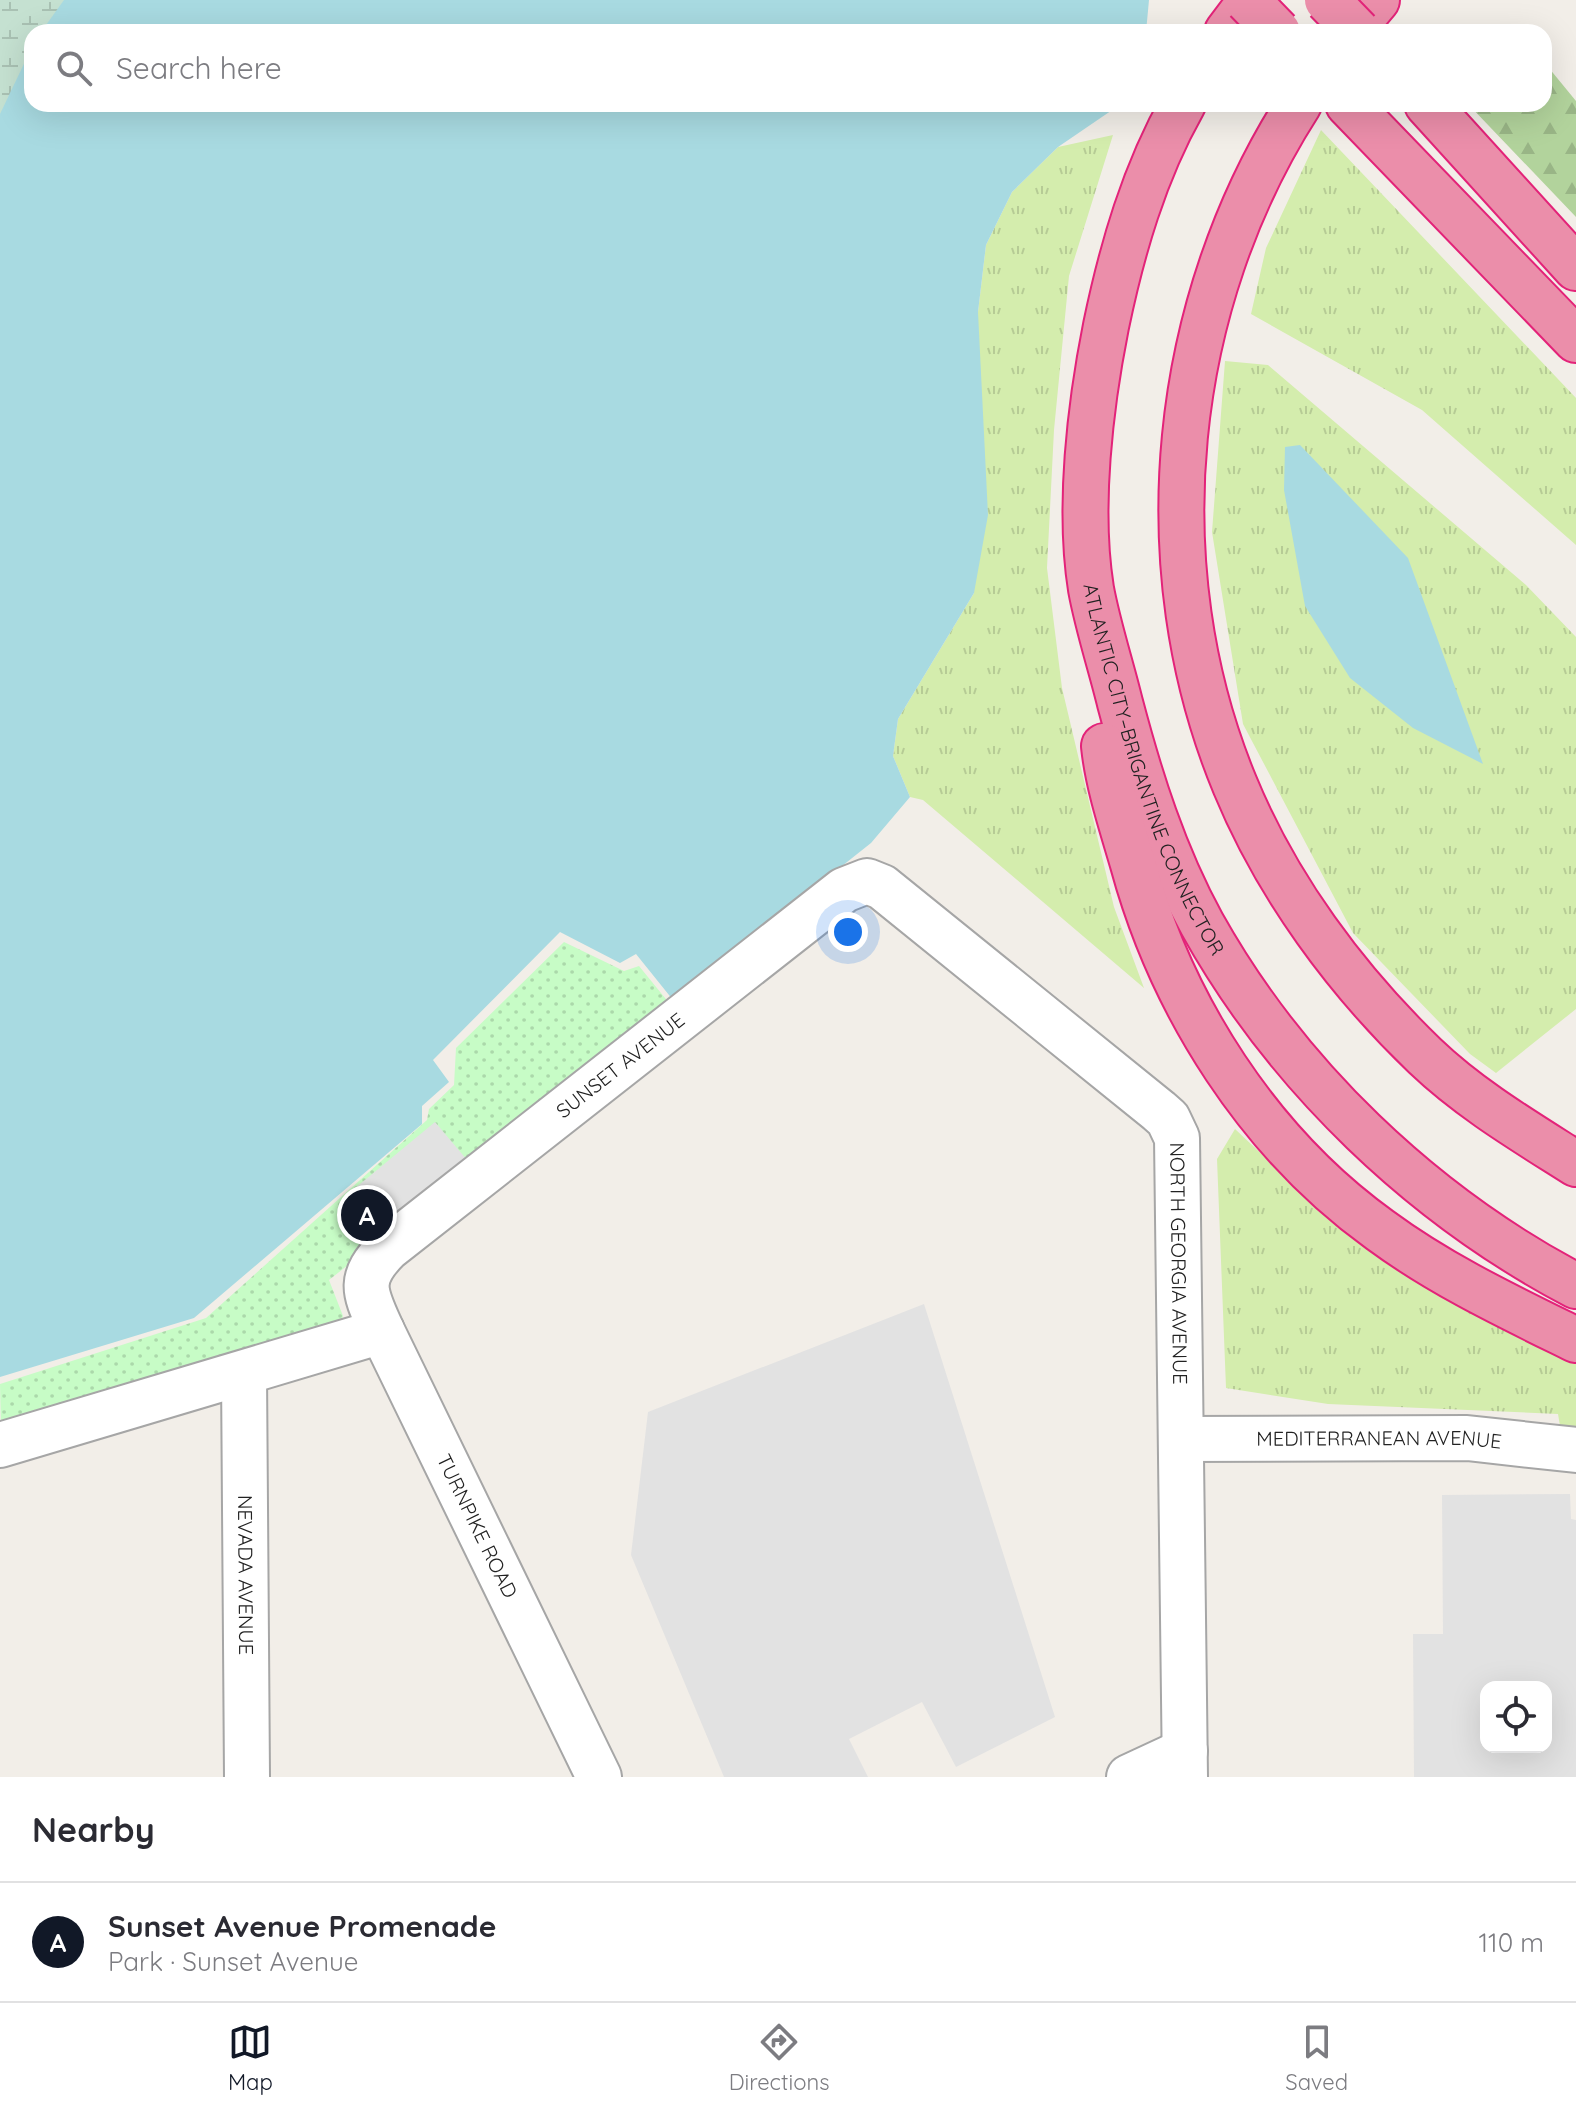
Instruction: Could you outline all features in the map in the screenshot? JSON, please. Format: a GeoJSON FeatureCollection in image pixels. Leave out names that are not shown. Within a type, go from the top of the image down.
{"type":"FeatureCollection","features":[{"type":"Feature","properties":{"kind":"highway"},"geometry":{"type":"LineString","coordinates":[[1232,24],[1249,0],[1271,24]]}},
{"type":"Feature","properties":{"kind":"highway"},"geometry":{"type":"LineString","coordinates":[[1327,0],[1350,24]]}},
{"type":"Feature","properties":{"kind":"highway"},"geometry":{"type":"LineString","coordinates":[[1357,24],[1377,0]]}},
{"type":"Feature","properties":{"kind":"highway","name":"ATLANTIC CITY–BRIGANTINE CONNECTOR"},"geometry":{"type":"LineString","coordinates":[[1180,112],[1129,228],[1103,342],[1089,461],[1091,588],[1134,756],[1153,813],[1202,923],[1240,984],[1302,1068],[1385,1151],[1496,1239],[1576,1286]]}},
{"type":"Feature","properties":{"kind":"highway"},"geometry":{"type":"LineString","coordinates":[[1294,112],[1248,194],[1215,278],[1193,373],[1181,492],[1182,549],[1198,669],[1235,785],[1290,891],[1359,985],[1426,1057],[1497,1113],[1576,1164]]}},
{"type":"Feature","properties":{"kind":"highway"},"geometry":{"type":"LineString","coordinates":[[1356,112],[1576,340]]}},
{"type":"Feature","properties":{"kind":"highway"},"geometry":{"type":"LineString","coordinates":[[1435,112],[1576,268]]}},
{"type":"Feature","properties":{"kind":"highway"},"geometry":{"type":"LineString","coordinates":[[1473,152],[1576,241]]}},
{"type":"Feature","properties":{"kind":"highway"},"geometry":{"type":"LineString","coordinates":[[1091,588],[1105,756],[1129,851],[1160,948],[1209,1042],[1278,1134],[1354,1210],[1434,1267],[1576,1340]]}},
{"type":"Feature","properties":{"kind":"street","name":"SUNSET AVENUE"},"geometry":{"type":"LineString","coordinates":[[367,1273],[388,1248],[434,1211],[844,890],[861,882],[882,887]]}},
{"type":"Feature","properties":{"kind":"street","name":"NORTH GEORGIA AVENUE"},"geometry":{"type":"LineString","coordinates":[[882,887],[1159,1111],[1173,1128],[1178,1149],[1185,1764]]}},
{"type":"Feature","properties":{"kind":"street","name":"TURNPIKE ROAD"},"geometry":{"type":"LineString","coordinates":[[367,1273],[367,1299],[599,1777]]}},
{"type":"Feature","properties":{"kind":"street"},"geometry":{"type":"LineString","coordinates":[[0,1445],[382,1331]]}},
{"type":"Feature","properties":{"kind":"street","name":"NEVADA AVENUE"},"geometry":{"type":"LineString","coordinates":[[244,1373],[247,1777]]}},
{"type":"Feature","properties":{"kind":"street","name":"MEDITERRANEAN AVENUE"},"geometry":{"type":"LineString","coordinates":[[1181,1439],[1467,1438],[1576,1450]]}},
{"type":"Feature","properties":{"kind":"street"},"geometry":{"type":"LineString","coordinates":[[1129,1777],[1185,1764]]}},
{"type":"Feature","properties":{"kind":"green space"},"geometry":{"type":"Polygon","coordinates":[[[0,0],[65,0],[54,24],[24,24],[25,112],[0,193],[0,0]]]}},
{"type":"Feature","properties":{"kind":"green space"},"geometry":{"type":"Polygon","coordinates":[[[1552,72],[1576,101],[1576,217],[1476,112],[1552,112],[1552,72]]]}},
{"type":"Feature","properties":{"kind":"green space"},"geometry":{"type":"Polygon","coordinates":[[[1321,130],[1576,398],[1576,545],[1422,410],[1251,314],[1266,248],[1321,130]]]}},
{"type":"Feature","properties":{"kind":"green space"},"geometry":{"type":"Polygon","coordinates":[[[1113,135],[1069,276],[1054,430],[1047,568],[1062,688],[1114,907],[1144,988],[923,800],[910,797],[893,756],[898,719],[974,593],[978,312],[986,245],[1012,192],[1058,147],[1113,135]]]}},
{"type":"Feature","properties":{"kind":"green space"},"geometry":{"type":"Polygon","coordinates":[[[1225,361],[1268,365],[1526,585],[1576,637],[1576,1009],[1496,1073],[1470,1054],[1353,933],[1243,724],[1212,532],[1225,361]]]}},
{"type":"Feature","properties":{"kind":"green space"},"geometry":{"type":"Polygon","coordinates":[[[564,942],[624,971],[639,966],[674,1009],[329,1280],[343,1316],[337,1331],[1,1428],[0,1384],[206,1318],[427,1120],[429,1109],[454,1085],[456,1048],[564,942]]]}},
{"type":"Feature","properties":{"kind":"green space"},"geometry":{"type":"Polygon","coordinates":[[[1235,1129],[1337,1225],[1470,1311],[1576,1362],[1576,1436],[1561,1432],[1558,1414],[1328,1404],[1226,1388],[1217,1159],[1235,1129]]]}},
{"type":"Feature","properties":{"kind":"shaded area"},"geometry":{"type":"Polygon","coordinates":[[[435,1122],[473,1167],[390,1236],[354,1189],[435,1122]]]}},
{"type":"Feature","properties":{"kind":"shaded area"},"geometry":{"type":"Polygon","coordinates":[[[924,1304],[1055,1717],[956,1767],[922,1702],[849,1739],[868,1777],[724,1777],[631,1555],[648,1412],[924,1304]]]}},
{"type":"Feature","properties":{"kind":"shaded area"},"geometry":{"type":"Polygon","coordinates":[[[1570,1494],[1571,1519],[1576,1520],[1576,1777],[1414,1777],[1413,1634],[1443,1634],[1442,1495],[1570,1494]]]}},
{"type":"Feature","properties":{"kind":"water"},"geometry":{"type":"Polygon","coordinates":[[[64,0],[1149,0],[1147,24],[47,24],[64,0]]]}},
{"type":"Feature","properties":{"kind":"water"},"geometry":{"type":"Polygon","coordinates":[[[24,64],[24,112],[1109,112],[1058,147],[1012,192],[986,245],[978,312],[988,515],[974,593],[898,719],[893,756],[910,797],[871,843],[673,1000],[636,954],[620,963],[560,932],[433,1060],[449,1082],[422,1106],[422,1124],[194,1318],[0,1377],[0,114],[24,64]]]}},
{"type":"Feature","properties":{"kind":"water"},"geometry":{"type":"Polygon","coordinates":[[[1300,445],[1408,558],[1483,764],[1413,728],[1350,678],[1305,606],[1284,490],[1285,447],[1300,445]]]}},
{"type":"Feature","properties":{"kind":"place","name":"Sunset Avenue Promenade"},"geometry":{"type":"Point","coordinates":[367,1215]}}]}
